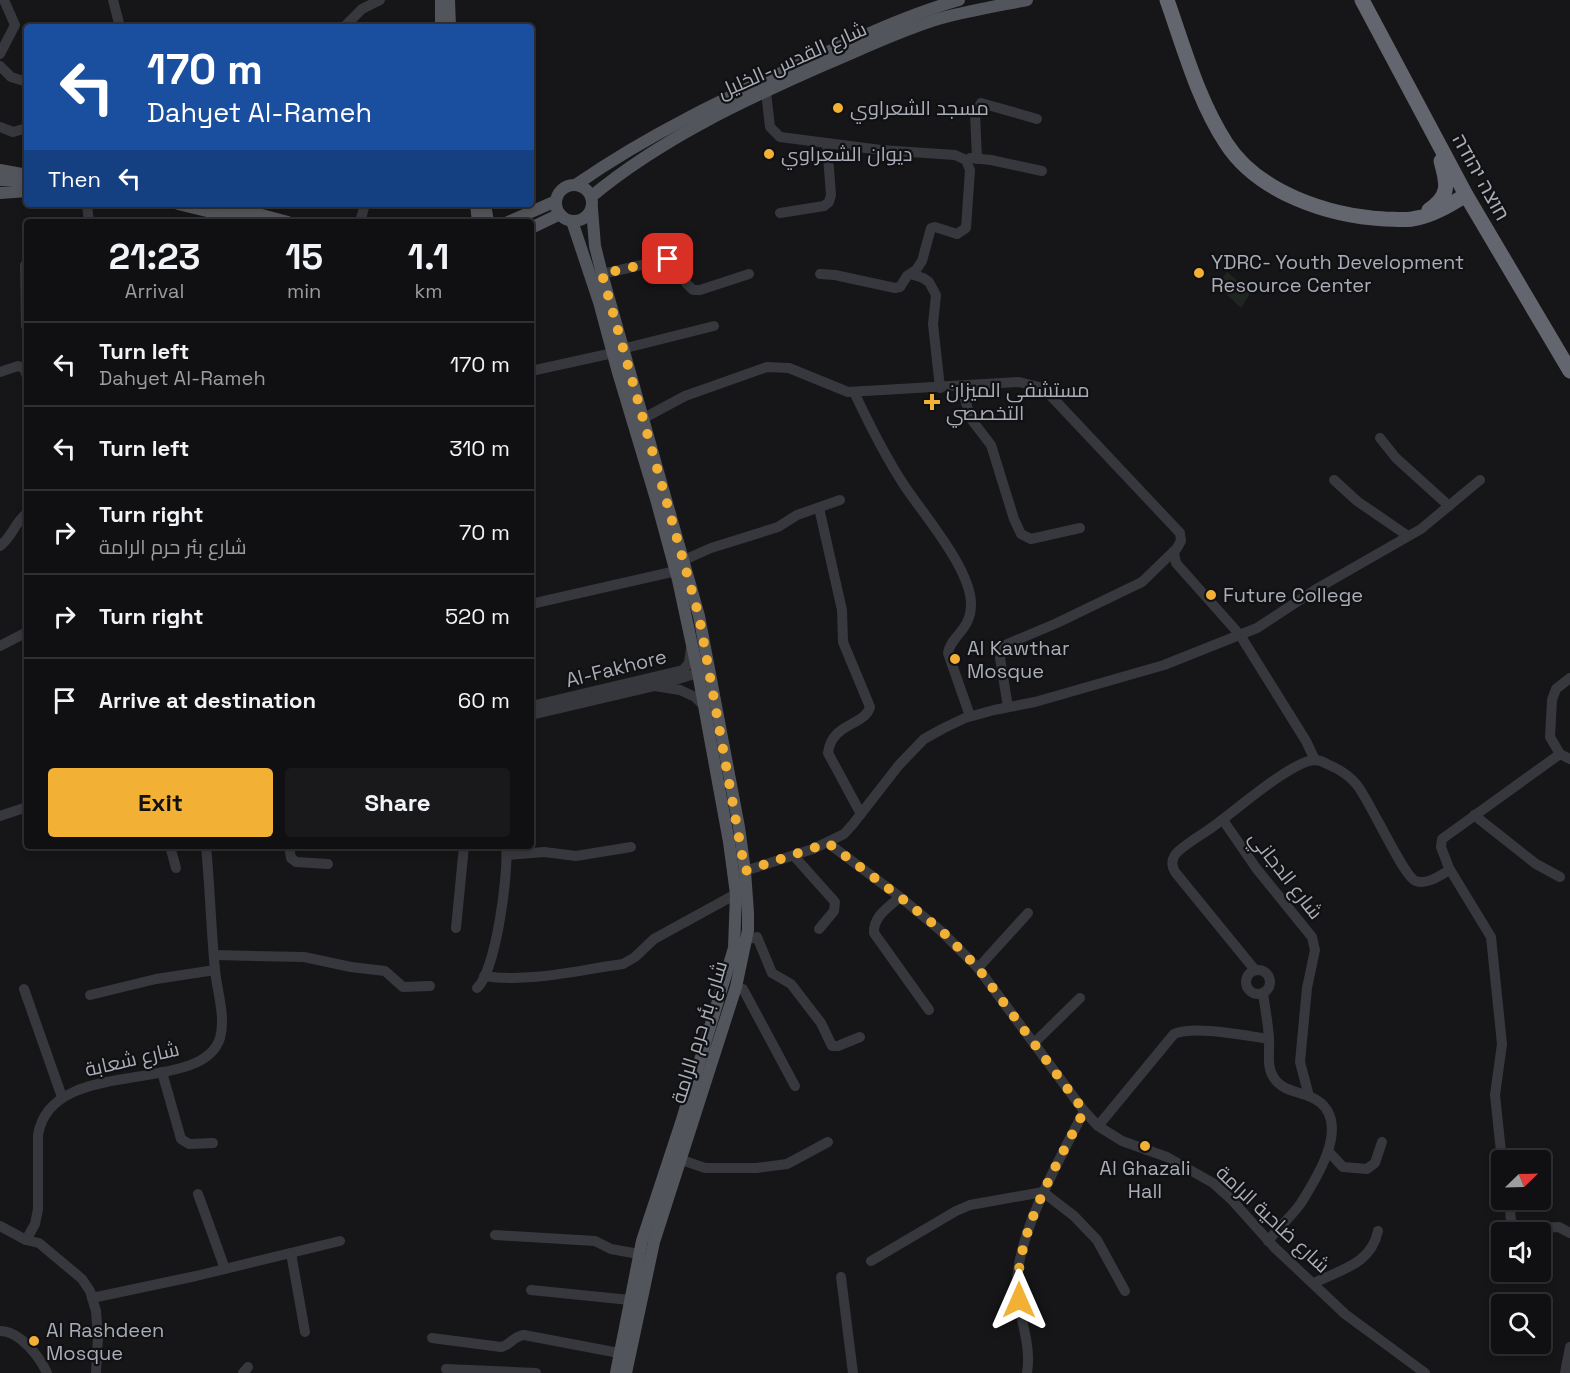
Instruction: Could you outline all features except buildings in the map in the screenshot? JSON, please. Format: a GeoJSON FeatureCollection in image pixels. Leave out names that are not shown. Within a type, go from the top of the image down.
{"type":"FeatureCollection","features":[{"type":"Feature","properties":{"kind":"highway"},"geometry":{"type":"LineString","coordinates":[[1155,0],[1171,27],[1179,33]]}},
{"type":"Feature","properties":{"kind":"highway"},"geometry":{"type":"LineString","coordinates":[[1167,0],[1204,103],[1226,144],[1244,166],[1264,181],[1296,199],[1321,207],[1375,218],[1417,219],[1460,209],[1469,213],[1506,264]]}},
{"type":"Feature","properties":{"kind":"highway"},"geometry":{"type":"LineString","coordinates":[[1173,0],[1179,33]]}},
{"type":"Feature","properties":{"kind":"highway","name":"חוצה יהודה"},"geometry":{"type":"LineString","coordinates":[[1362,0],[1466,195],[1570,371]]}},
{"type":"Feature","properties":{"kind":"highway"},"geometry":{"type":"LineString","coordinates":[[1417,219],[1438,204],[1444,196],[1446,183],[1429,128]]}},
{"type":"Feature","properties":{"kind":"highway"},"geometry":{"type":"LineString","coordinates":[[1417,219],[1446,207],[1466,195]]}},
{"type":"Feature","properties":{"kind":"main road"},"geometry":{"type":"LineString","coordinates":[[441,0],[441,24]]}},
{"type":"Feature","properties":{"kind":"main road"},"geometry":{"type":"LineString","coordinates":[[449,0],[450,24]]}},
{"type":"Feature","properties":{"kind":"main road","name":"شارع القدس-الخليل"},"geometry":{"type":"LineString","coordinates":[[577,184],[608,163],[710,106],[909,16],[959,0]]}},
{"type":"Feature","properties":{"kind":"main road","name":"شارع القدس-الخليل"},"geometry":{"type":"LineString","coordinates":[[592,203],[615,177],[655,151],[698,125],[766,92],[902,31],[939,19],[1027,0]]}},
{"type":"Feature","properties":{"kind":"main road"},"geometry":{"type":"LineString","coordinates":[[0,170],[24,176]]}},
{"type":"Feature","properties":{"kind":"main road"},"geometry":{"type":"LineString","coordinates":[[0,180],[24,177]]}},
{"type":"Feature","properties":{"kind":"main road"},"geometry":{"type":"LineString","coordinates":[[577,184],[587,189],[592,203],[584,219],[572,221],[560,214],[556,201],[566,186],[577,184]]}},
{"type":"Feature","properties":{"kind":"main road"},"geometry":{"type":"LineString","coordinates":[[0,193],[24,191]]}},
{"type":"Feature","properties":{"kind":"main road"},"geometry":{"type":"LineString","coordinates":[[515,219],[556,201]]}},
{"type":"Feature","properties":{"kind":"main road","name":"شارع بئر حرم الرامة"},"geometry":{"type":"LineString","coordinates":[[592,203],[595,246],[617,351],[676,571],[745,871],[748,913],[748,930],[736,987],[651,1252],[626,1373]]}},
{"type":"Feature","properties":{"kind":"main road"},"geometry":{"type":"LineString","coordinates":[[205,207],[251,212]]}},
{"type":"Feature","properties":{"kind":"main road"},"geometry":{"type":"LineString","coordinates":[[232,207],[277,219]]}},
{"type":"Feature","properties":{"kind":"main road"},"geometry":{"type":"LineString","coordinates":[[534,227],[560,214]]}},
{"type":"Feature","properties":{"kind":"main road","name":"شارع بئر حرم الرامة"},"geometry":{"type":"LineString","coordinates":[[572,221],[599,302],[644,418],[699,616],[698,670],[736,894],[734,948],[685,1113],[639,1254],[616,1373]]}},
{"type":"Feature","properties":{"kind":"street"},"geometry":{"type":"LineString","coordinates":[[0,54],[15,25],[4,0]]}},
{"type":"Feature","properties":{"kind":"street"},"geometry":{"type":"LineString","coordinates":[[113,0],[119,24]]}},
{"type":"Feature","properties":{"kind":"street"},"geometry":{"type":"LineString","coordinates":[[347,24],[362,9],[380,0]]}},
{"type":"Feature","properties":{"kind":"street"},"geometry":{"type":"LineString","coordinates":[[0,66],[11,76],[24,81]]}},
{"type":"Feature","properties":{"kind":"street"},"geometry":{"type":"LineString","coordinates":[[766,92],[770,127],[776,134],[787,139],[881,150],[955,155],[1042,171]]}},
{"type":"Feature","properties":{"kind":"street"},"geometry":{"type":"LineString","coordinates":[[977,159],[975,113],[981,103],[1037,119]]}},
{"type":"Feature","properties":{"kind":"street"},"geometry":{"type":"LineString","coordinates":[[0,126],[13,132],[24,129]]}},
{"type":"Feature","properties":{"kind":"street"},"geometry":{"type":"LineString","coordinates":[[780,213],[822,207],[829,202],[831,195],[827,143]]}},
{"type":"Feature","properties":{"kind":"street"},"geometry":{"type":"LineString","coordinates":[[820,274],[895,288],[901,286],[907,276],[922,261],[931,228],[936,227],[957,234],[966,228],[970,170],[964,158]]}},
{"type":"Feature","properties":{"kind":"street"},"geometry":{"type":"LineString","coordinates":[[602,274],[668,259],[681,265],[686,283],[693,290],[700,290],[749,274]]}},
{"type":"Feature","properties":{"kind":"street"},"geometry":{"type":"LineString","coordinates":[[911,274],[929,282],[936,295],[933,324],[940,388]]}},
{"type":"Feature","properties":{"kind":"street"},"geometry":{"type":"LineString","coordinates":[[534,370],[714,326]]}},
{"type":"Feature","properties":{"kind":"street"},"geometry":{"type":"LineString","coordinates":[[0,372],[18,366],[24,368]]}},
{"type":"Feature","properties":{"kind":"street"},"geometry":{"type":"LineString","coordinates":[[644,418],[685,396],[767,367],[789,368],[842,391],[940,388],[1019,382],[1045,391],[1179,532],[1181,541],[1174,551],[1142,582],[1005,645],[1000,658],[1008,707]]}},
{"type":"Feature","properties":{"kind":"street"},"geometry":{"type":"LineString","coordinates":[[961,386],[971,419],[982,430],[991,445],[1014,519],[1021,534],[1030,539],[1080,528]]}},
{"type":"Feature","properties":{"kind":"street"},"geometry":{"type":"LineString","coordinates":[[854,392],[874,434],[904,485],[942,538],[968,585],[971,599],[969,617],[962,632],[949,646],[948,653],[970,716]]}},
{"type":"Feature","properties":{"kind":"street"},"geometry":{"type":"LineString","coordinates":[[1380,438],[1396,458],[1449,506]]}},
{"type":"Feature","properties":{"kind":"street"},"geometry":{"type":"LineString","coordinates":[[1334,480],[1357,501],[1408,536]]}},
{"type":"Feature","properties":{"kind":"street"},"geometry":{"type":"LineString","coordinates":[[745,871],[828,843],[844,834],[899,765],[924,739],[944,728],[970,716],[1035,702],[1164,665],[1257,628],[1318,588],[1421,528],[1480,480]]}},
{"type":"Feature","properties":{"kind":"street"},"geometry":{"type":"LineString","coordinates":[[684,560],[711,548],[777,527],[793,517],[840,500]]}},
{"type":"Feature","properties":{"kind":"street"},"geometry":{"type":"LineString","coordinates":[[819,508],[842,610],[843,642],[870,707],[867,714],[835,735],[828,747],[828,756],[861,814]]}},
{"type":"Feature","properties":{"kind":"street"},"geometry":{"type":"LineString","coordinates":[[0,546],[8,539],[24,516]]}},
{"type":"Feature","properties":{"kind":"street"},"geometry":{"type":"LineString","coordinates":[[1174,551],[1176,563],[1240,635],[1306,741],[1315,760]]}},
{"type":"Feature","properties":{"kind":"street"},"geometry":{"type":"LineString","coordinates":[[534,603],[676,571]]}},
{"type":"Feature","properties":{"kind":"street"},"geometry":{"type":"LineString","coordinates":[[0,646],[24,634]]}},
{"type":"Feature","properties":{"kind":"street"},"geometry":{"type":"LineString","coordinates":[[655,686],[698,670]]}},
{"type":"Feature","properties":{"kind":"street","name":"Al-Fakhore"},"geometry":{"type":"LineString","coordinates":[[534,705],[698,670]]}},
{"type":"Feature","properties":{"kind":"street"},"geometry":{"type":"LineString","coordinates":[[1501,1150],[1496,1095],[1502,1044],[1491,937],[1450,870],[1441,847],[1442,840],[1474,815],[1565,757],[1550,737],[1552,700],[1556,689],[1570,678]]}},
{"type":"Feature","properties":{"kind":"street","name":"Al-Fakhore"},"geometry":{"type":"LineString","coordinates":[[534,714],[655,686],[680,690],[695,697],[704,706]]}},
{"type":"Feature","properties":{"kind":"street"},"geometry":{"type":"LineString","coordinates":[[1268,1240],[1300,1204],[1328,1151],[1332,1130],[1330,1116],[1320,1102],[1285,1088],[1274,1078],[1269,1065],[1269,1039],[1263,993],[1270,984],[1269,976],[1263,971],[1255,970],[1197,901],[1172,867],[1173,859],[1177,852],[1262,789],[1298,766],[1315,760],[1342,772],[1357,785],[1412,879],[1418,882],[1428,881],[1450,870]]}},
{"type":"Feature","properties":{"kind":"street"},"geometry":{"type":"LineString","coordinates":[[0,809],[24,801]]}},
{"type":"Feature","properties":{"kind":"street"},"geometry":{"type":"LineString","coordinates":[[0,816],[24,808]]}},
{"type":"Feature","properties":{"kind":"street"},"geometry":{"type":"LineString","coordinates":[[1474,815],[1536,864],[1560,877]]}},
{"type":"Feature","properties":{"kind":"street","name":"شارع الدجاني"},"geometry":{"type":"LineString","coordinates":[[1223,820],[1256,868],[1312,937],[1315,945],[1307,988],[1300,1062],[1309,1096]]}},
{"type":"Feature","properties":{"kind":"street","name":"شارع ضاحية الرامة"},"geometry":{"type":"LineString","coordinates":[[828,843],[942,931],[978,968],[1084,1111],[1098,1126],[1122,1141],[1167,1157],[1213,1183],[1345,1314],[1425,1373]]}},
{"type":"Feature","properties":{"kind":"street"},"geometry":{"type":"LineString","coordinates":[[477,988],[484,976],[503,907],[506,850],[576,856],[631,847]]}},
{"type":"Feature","properties":{"kind":"street"},"geometry":{"type":"LineString","coordinates":[[171,849],[176,868]]}},
{"type":"Feature","properties":{"kind":"street","name":"شارع شعابة"},"geometry":{"type":"LineString","coordinates":[[62,1096],[88,1087],[192,1065],[213,1051],[219,1040],[222,1022],[215,970],[206,849]]}},
{"type":"Feature","properties":{"kind":"street"},"geometry":{"type":"LineString","coordinates":[[290,849],[291,858],[296,862],[328,864]]}},
{"type":"Feature","properties":{"kind":"street"},"geometry":{"type":"LineString","coordinates":[[456,928],[464,849]]}},
{"type":"Feature","properties":{"kind":"street"},"geometry":{"type":"LineString","coordinates":[[794,855],[835,902],[834,911],[819,929]]}},
{"type":"Feature","properties":{"kind":"street"},"geometry":{"type":"LineString","coordinates":[[484,976],[503,979],[533,977],[623,964],[635,957],[654,939],[736,894]]}},
{"type":"Feature","properties":{"kind":"street"},"geometry":{"type":"LineString","coordinates":[[900,897],[877,918],[873,927],[874,933],[928,1010]]}},
{"type":"Feature","properties":{"kind":"street"},"geometry":{"type":"LineString","coordinates":[[978,968],[1029,913]]}},
{"type":"Feature","properties":{"kind":"street"},"geometry":{"type":"LineString","coordinates":[[745,940],[757,938],[772,973],[792,984],[821,1023],[831,1045],[837,1047],[860,1037]]}},
{"type":"Feature","properties":{"kind":"street"},"geometry":{"type":"LineString","coordinates":[[214,955],[304,957],[351,967],[385,971],[403,987],[430,986]]}},
{"type":"Feature","properties":{"kind":"street"},"geometry":{"type":"LineString","coordinates":[[90,995],[156,979],[215,970]]}},
{"type":"Feature","properties":{"kind":"street"},"geometry":{"type":"LineString","coordinates":[[1255,970],[1247,978],[1247,986],[1252,992],[1263,993]]}},
{"type":"Feature","properties":{"kind":"street"},"geometry":{"type":"LineString","coordinates":[[736,987],[743,989],[795,1086]]}},
{"type":"Feature","properties":{"kind":"street"},"geometry":{"type":"LineString","coordinates":[[24,989],[62,1096],[46,1112],[40,1123],[38,1209],[35,1224],[26,1240]]}},
{"type":"Feature","properties":{"kind":"street"},"geometry":{"type":"LineString","coordinates":[[1034,1043],[1080,998]]}},
{"type":"Feature","properties":{"kind":"street"},"geometry":{"type":"LineString","coordinates":[[1098,1126],[1169,1037],[1174,1034],[1183,1031],[1202,1031],[1269,1039]]}},
{"type":"Feature","properties":{"kind":"street"},"geometry":{"type":"LineString","coordinates":[[162,1072],[181,1139],[189,1144],[213,1143]]}},
{"type":"Feature","properties":{"kind":"street"},"geometry":{"type":"LineString","coordinates":[[1027,1373],[1029,1350],[1017,1285],[1022,1251],[1043,1192],[1084,1111]]}},
{"type":"Feature","properties":{"kind":"street"},"geometry":{"type":"LineString","coordinates":[[680,1159],[705,1168],[756,1168],[787,1164],[828,1142]]}},
{"type":"Feature","properties":{"kind":"street"},"geometry":{"type":"LineString","coordinates":[[1328,1151],[1343,1167],[1367,1169],[1375,1163],[1382,1142]]}},
{"type":"Feature","properties":{"kind":"street"},"geometry":{"type":"LineString","coordinates":[[871,1261],[970,1205],[1043,1192],[1074,1216],[1097,1240],[1125,1291]]}},
{"type":"Feature","properties":{"kind":"street"},"geometry":{"type":"LineString","coordinates":[[198,1194],[225,1269]]}},
{"type":"Feature","properties":{"kind":"street"},"geometry":{"type":"LineString","coordinates":[[1510,1210],[1511,1221],[1516,1229],[1559,1227],[1570,1233]]}},
{"type":"Feature","properties":{"kind":"street"},"geometry":{"type":"LineString","coordinates":[[0,1226],[26,1240],[35,1250],[53,1261],[63,1264],[82,1279],[90,1291],[96,1311],[98,1337],[96,1373]]}},
{"type":"Feature","properties":{"kind":"street"},"geometry":{"type":"LineString","coordinates":[[1314,1283],[1364,1258],[1375,1243],[1378,1231]]}},
{"type":"Feature","properties":{"kind":"street"},"geometry":{"type":"LineString","coordinates":[[495,1235],[596,1241],[611,1249],[639,1254]]}},
{"type":"Feature","properties":{"kind":"street"},"geometry":{"type":"LineString","coordinates":[[92,1298],[340,1241]]}},
{"type":"Feature","properties":{"kind":"street"},"geometry":{"type":"LineString","coordinates":[[291,1253],[305,1332]]}},
{"type":"Feature","properties":{"kind":"street"},"geometry":{"type":"LineString","coordinates":[[841,1277],[853,1373]]}},
{"type":"Feature","properties":{"kind":"street"},"geometry":{"type":"LineString","coordinates":[[531,1290],[630,1300]]}},
{"type":"Feature","properties":{"kind":"street"},"geometry":{"type":"LineString","coordinates":[[0,1331],[10,1332],[17,1337],[42,1363],[47,1373]]}},
{"type":"Feature","properties":{"kind":"street"},"geometry":{"type":"LineString","coordinates":[[432,1338],[501,1347],[507,1346],[515,1338],[524,1335],[620,1353]]}},
{"type":"Feature","properties":{"kind":"street"},"geometry":{"type":"LineString","coordinates":[[1564,1373],[1570,1347]]}},
{"type":"Feature","properties":{"kind":"street"},"geometry":{"type":"LineString","coordinates":[[446,1369],[536,1373]]}},
{"type":"Feature","properties":{"kind":"shaded area"},"geometry":{"type":"Polygon","coordinates":[[[1227,272],[1251,292],[1241,308],[1217,285],[1227,272]]]}},
{"type":"Feature","properties":{"kind":"place","name":"مسجد الشعراوي"},"geometry":{"type":"Point","coordinates":[838,108]}},
{"type":"Feature","properties":{"kind":"place","name":"ديوان الشعراوي"},"geometry":{"type":"Point","coordinates":[769,154]}},
{"type":"Feature","properties":{"kind":"place","name":"YDRC- Youth Development Resource Center"},"geometry":{"type":"Point","coordinates":[1199,273]}},
{"type":"Feature","properties":{"kind":"place","name":"مستشفى الميزان التخصصي"},"geometry":{"type":"Point","coordinates":[932,402]}},
{"type":"Feature","properties":{"kind":"place","name":"Future College"},"geometry":{"type":"Point","coordinates":[1211,595]}},
{"type":"Feature","properties":{"kind":"place","name":"Al Kawthar Mosque"},"geometry":{"type":"Point","coordinates":[955,659]}},
{"type":"Feature","properties":{"kind":"place","name":"Al Ghazali Hall"},"geometry":{"type":"Point","coordinates":[1145,1146]}},
{"type":"Feature","properties":{"kind":"place","name":"Al Rashdeen Mosque"},"geometry":{"type":"Point","coordinates":[34,1341]}},
{"type":"Feature","properties":{"kind":"route"},"geometry":{"type":"LineString","coordinates":[[668,259],[602,274],[699,616],[739,827],[745,871],[828,843],[942,931],[978,968],[1084,1111],[1043,1192],[1022,1251],[1017,1285],[1019,1300]]}}]}
